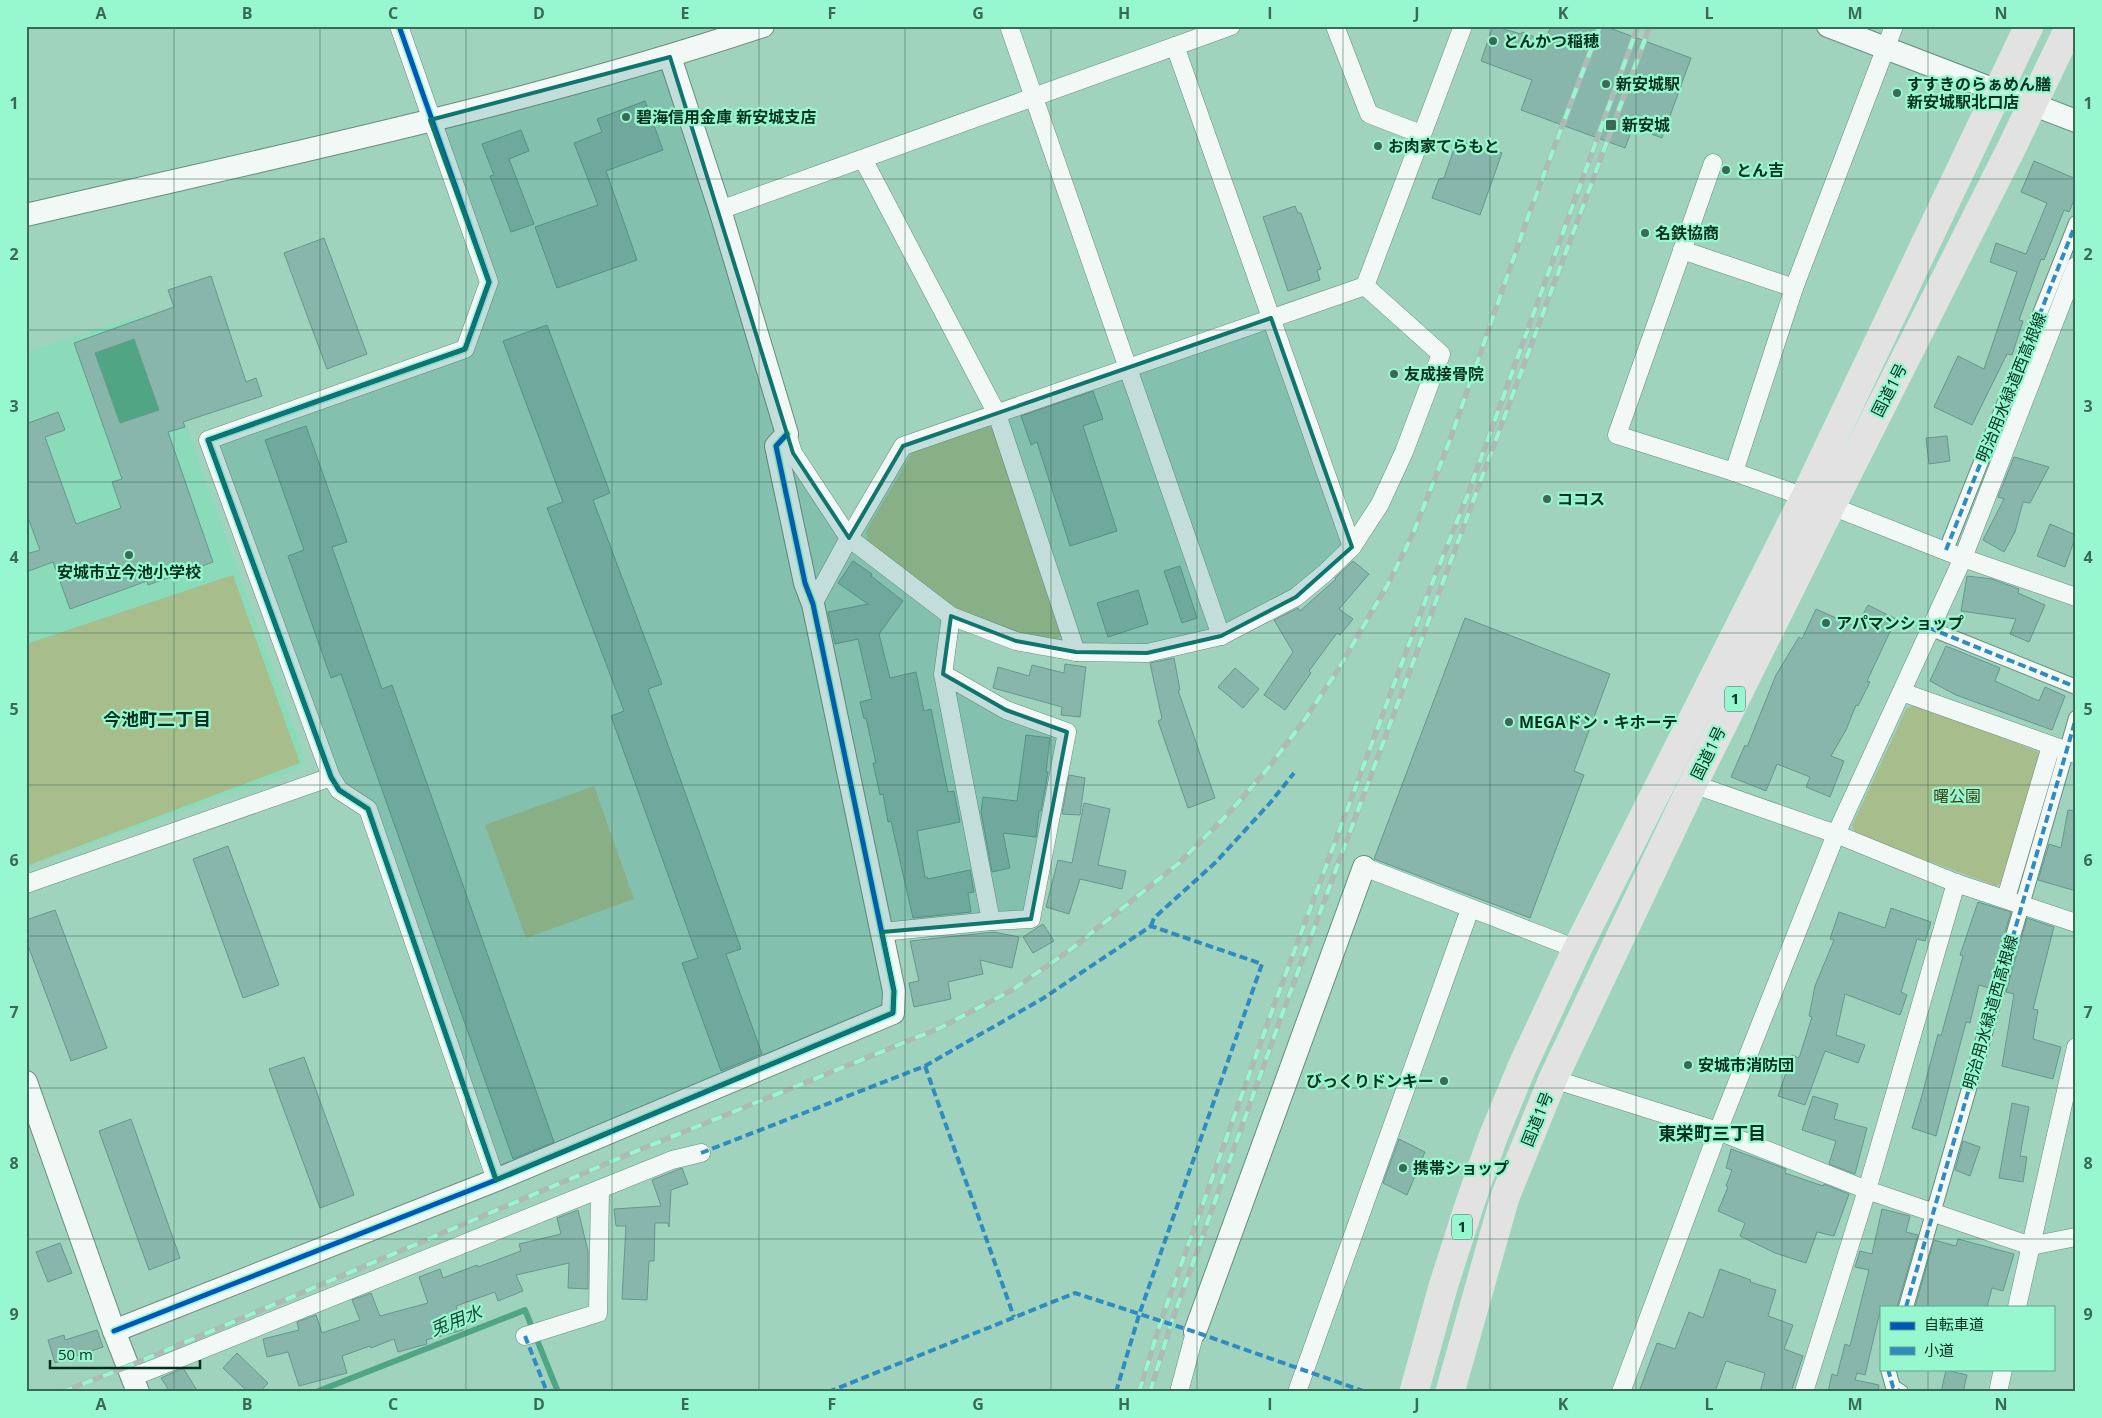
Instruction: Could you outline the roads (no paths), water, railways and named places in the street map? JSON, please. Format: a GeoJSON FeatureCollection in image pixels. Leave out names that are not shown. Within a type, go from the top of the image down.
{"type":"FeatureCollection","features":[{"type":"Feature","properties":{"kind":"highway","name":"国道1号"},"geometry":{"type":"LineString","coordinates":[[1414,1392],[1443,1287],[1493,1136],[1522,1067],[1577,949],[1805,497],[2029,26]]}},
{"type":"Feature","properties":{"kind":"highway","name":"国道1号"},"geometry":{"type":"LineString","coordinates":[[1450,1392],[1505,1197],[1553,1079],[1693,784],[2011,149],[2070,26]]}},
{"type":"Feature","properties":{"kind":"street"},"geometry":{"type":"LineString","coordinates":[[398,26],[489,282],[465,349],[208,440],[331,777],[339,790],[368,809],[496,1180]]}},
{"type":"Feature","properties":{"kind":"street"},"geometry":{"type":"LineString","coordinates":[[26,214],[430,120],[670,57],[763,26]]}},
{"type":"Feature","properties":{"kind":"street"},"geometry":{"type":"LineString","coordinates":[[1009,26],[1221,636]]}},
{"type":"Feature","properties":{"kind":"street"},"geometry":{"type":"LineString","coordinates":[[720,210],[1231,26]]}},
{"type":"Feature","properties":{"kind":"street"},"geometry":{"type":"LineString","coordinates":[[1335,26],[1369,114],[1421,134]]}},
{"type":"Feature","properties":{"kind":"street"},"geometry":{"type":"LineString","coordinates":[[1365,286],[1463,26]]}},
{"type":"Feature","properties":{"kind":"street"},"geometry":{"type":"LineString","coordinates":[[1828,26],[2031,106],[2076,121]]}},
{"type":"Feature","properties":{"kind":"street"},"geometry":{"type":"LineString","coordinates":[[1734,472],[1794,288],[1894,26]]}},
{"type":"Feature","properties":{"kind":"street"},"geometry":{"type":"LineString","coordinates":[[1175,46],[1352,547]]}},
{"type":"Feature","properties":{"kind":"street"},"geometry":{"type":"LineString","coordinates":[[670,57],[720,210],[793,452],[849,538],[951,616],[1016,641],[1076,652],[1147,653],[1221,636],[1296,597],[1352,547],[1380,504],[1404,452],[1441,354],[1365,286]]}},
{"type":"Feature","properties":{"kind":"street"},"geometry":{"type":"LineString","coordinates":[[863,158],[997,414],[1076,652]]}},
{"type":"Feature","properties":{"kind":"street"},"geometry":{"type":"LineString","coordinates":[[1713,163],[1617,435],[1734,472],[1805,497]]}},
{"type":"Feature","properties":{"kind":"street","name":"明治用水緑道西高根線"},"geometry":{"type":"LineString","coordinates":[[1946,550],[2076,223]]}},
{"type":"Feature","properties":{"kind":"street"},"geometry":{"type":"LineString","coordinates":[[1682,250],[1794,288]]}},
{"type":"Feature","properties":{"kind":"street"},"geometry":{"type":"LineString","coordinates":[[1621,1392],[1718,1131],[1836,834],[1902,692],[1929,628],[1963,558],[2076,266]]}},
{"type":"Feature","properties":{"kind":"street"},"geometry":{"type":"LineString","coordinates":[[813,604],[903,446],[1365,286]]}},
{"type":"Feature","properties":{"kind":"street"},"geometry":{"type":"LineString","coordinates":[[114,1331],[496,1180],[893,1013],[894,991],[882,932],[813,604],[805,583],[776,446],[787,434]]}},
{"type":"Feature","properties":{"kind":"street"},"geometry":{"type":"LineString","coordinates":[[1831,506],[1963,558],[2076,597]]}},
{"type":"Feature","properties":{"kind":"street"},"geometry":{"type":"LineString","coordinates":[[951,616],[943,674],[991,921]]}},
{"type":"Feature","properties":{"kind":"street"},"geometry":{"type":"LineString","coordinates":[[1929,628],[2076,687]]}},
{"type":"Feature","properties":{"kind":"street"},"geometry":{"type":"LineString","coordinates":[[882,932],[1031,919],[1068,732],[1006,710],[943,674]]}},
{"type":"Feature","properties":{"kind":"street"},"geometry":{"type":"LineString","coordinates":[[1902,692],[2064,751]]}},
{"type":"Feature","properties":{"kind":"street"},"geometry":{"type":"LineString","coordinates":[[2013,901],[2076,718]]}},
{"type":"Feature","properties":{"kind":"street"},"geometry":{"type":"LineString","coordinates":[[26,884],[331,777]]}},
{"type":"Feature","properties":{"kind":"street"},"geometry":{"type":"LineString","coordinates":[[1693,784],[1836,834],[1956,883],[2076,923]]}},
{"type":"Feature","properties":{"kind":"street"},"geometry":{"type":"LineString","coordinates":[[1178,1392],[1195,1332],[1364,867],[1577,949]]}},
{"type":"Feature","properties":{"kind":"street"},"geometry":{"type":"LineString","coordinates":[[1804,1392],[1867,1190],[1956,883]]}},
{"type":"Feature","properties":{"kind":"street","name":"明治用水緑道西高根線"},"geometry":{"type":"LineString","coordinates":[[1906,1306],[1933,1212],[2013,901]]}},
{"type":"Feature","properties":{"kind":"street"},"geometry":{"type":"LineString","coordinates":[[1297,1392],[1470,909]]}},
{"type":"Feature","properties":{"kind":"street"},"geometry":{"type":"LineString","coordinates":[[2017,1306],[2076,1047]]}},
{"type":"Feature","properties":{"kind":"street"},"geometry":{"type":"LineString","coordinates":[[1553,1079],[1718,1131],[1867,1190],[2031,1246],[2076,1236]]}},
{"type":"Feature","properties":{"kind":"street"},"geometry":{"type":"LineString","coordinates":[[26,1082],[135,1385],[600,1189],[672,1160],[701,1153]]}},
{"type":"Feature","properties":{"kind":"street"},"geometry":{"type":"LineString","coordinates":[[525,1336],[598,1313],[600,1189]]}},
{"type":"Feature","properties":{"kind":"street"},"geometry":{"type":"LineString","coordinates":[[1888,1370],[1893,1387],[1901,1392]]}},
{"type":"Feature","properties":{"kind":"street"},"geometry":{"type":"LineString","coordinates":[[1998,1392],[2003,1370]]}},
{"type":"Feature","properties":{"kind":"waterway","name":"兎用水"},"geometry":{"type":"LineString","coordinates":[[316,1392],[525,1310],[558,1392]]}},
{"type":"Feature","properties":{"kind":"railway"},"geometry":{"type":"LineString","coordinates":[[62,1392],[129,1366],[622,1157],[940,1028],[1012,990],[1070,950],[1179,863],[1227,815],[1265,772],[1306,718],[1339,668],[1388,584],[1412,536],[1450,440],[1529,214],[1600,26]]}},
{"type":"Feature","properties":{"kind":"railway"},"geometry":{"type":"LineString","coordinates":[[1139,1392],[1161,1321],[1273,1008],[1427,596],[1468,494],[1638,26]]}},
{"type":"Feature","properties":{"kind":"railway"},"geometry":{"type":"LineString","coordinates":[[1150,1392],[1171,1324],[1284,1009],[1650,26]]}},
{"type":"Feature","properties":{"kind":"place","name":"とんかつ稲穂"},"geometry":{"type":"Point","coordinates":[1493,41]}},
{"type":"Feature","properties":{"kind":"place","name":"新安城駅"},"geometry":{"type":"Point","coordinates":[1606,84]}},
{"type":"Feature","properties":{"kind":"place","name":"すすきのらぁめん膳 新安城駅北口店"},"geometry":{"type":"Point","coordinates":[1897,93]}},
{"type":"Feature","properties":{"kind":"place","name":"碧海信用金庫 新安城支店"},"geometry":{"type":"Point","coordinates":[626,117]}},
{"type":"Feature","properties":{"kind":"place","name":"新安城"},"geometry":{"type":"Point","coordinates":[1611,125]}},
{"type":"Feature","properties":{"kind":"place","name":"お肉家てらもと"},"geometry":{"type":"Point","coordinates":[1378,146]}},
{"type":"Feature","properties":{"kind":"place","name":"とん吉"},"geometry":{"type":"Point","coordinates":[1726,170]}},
{"type":"Feature","properties":{"kind":"place","name":"名鉄協商"},"geometry":{"type":"Point","coordinates":[1645,233]}},
{"type":"Feature","properties":{"kind":"place","name":"友成接骨院"},"geometry":{"type":"Point","coordinates":[1394,374]}},
{"type":"Feature","properties":{"kind":"place","name":"ココス"},"geometry":{"type":"Point","coordinates":[1547,499]}},
{"type":"Feature","properties":{"kind":"place","name":"安城市立今池小学校"},"geometry":{"type":"Point","coordinates":[129,555]}},
{"type":"Feature","properties":{"kind":"place","name":"アパマンショップ"},"geometry":{"type":"Point","coordinates":[1826,623]}},
{"type":"Feature","properties":{"kind":"place","name":"MEGAドン・キホーテ"},"geometry":{"type":"Point","coordinates":[1509,722]}},
{"type":"Feature","properties":{"kind":"place","name":"安城市消防団"},"geometry":{"type":"Point","coordinates":[1688,1065]}},
{"type":"Feature","properties":{"kind":"place","name":"びっくりドンキー"},"geometry":{"type":"Point","coordinates":[1444,1081]}},
{"type":"Feature","properties":{"kind":"place","name":"携帯ショップ"},"geometry":{"type":"Point","coordinates":[1403,1168]}},
{"type":"Feature","properties":{"kind":"district","name":"今池町二丁目"},"geometry":{"type":"Point","coordinates":[157,720]}},
{"type":"Feature","properties":{"kind":"district","name":"東栄町三丁目"},"geometry":{"type":"Point","coordinates":[1712,1134]}},
{"type":"Feature","properties":{"kind":"park label","name":"曙公園"},"geometry":{"type":"Point","coordinates":[1957,796]}}]}
